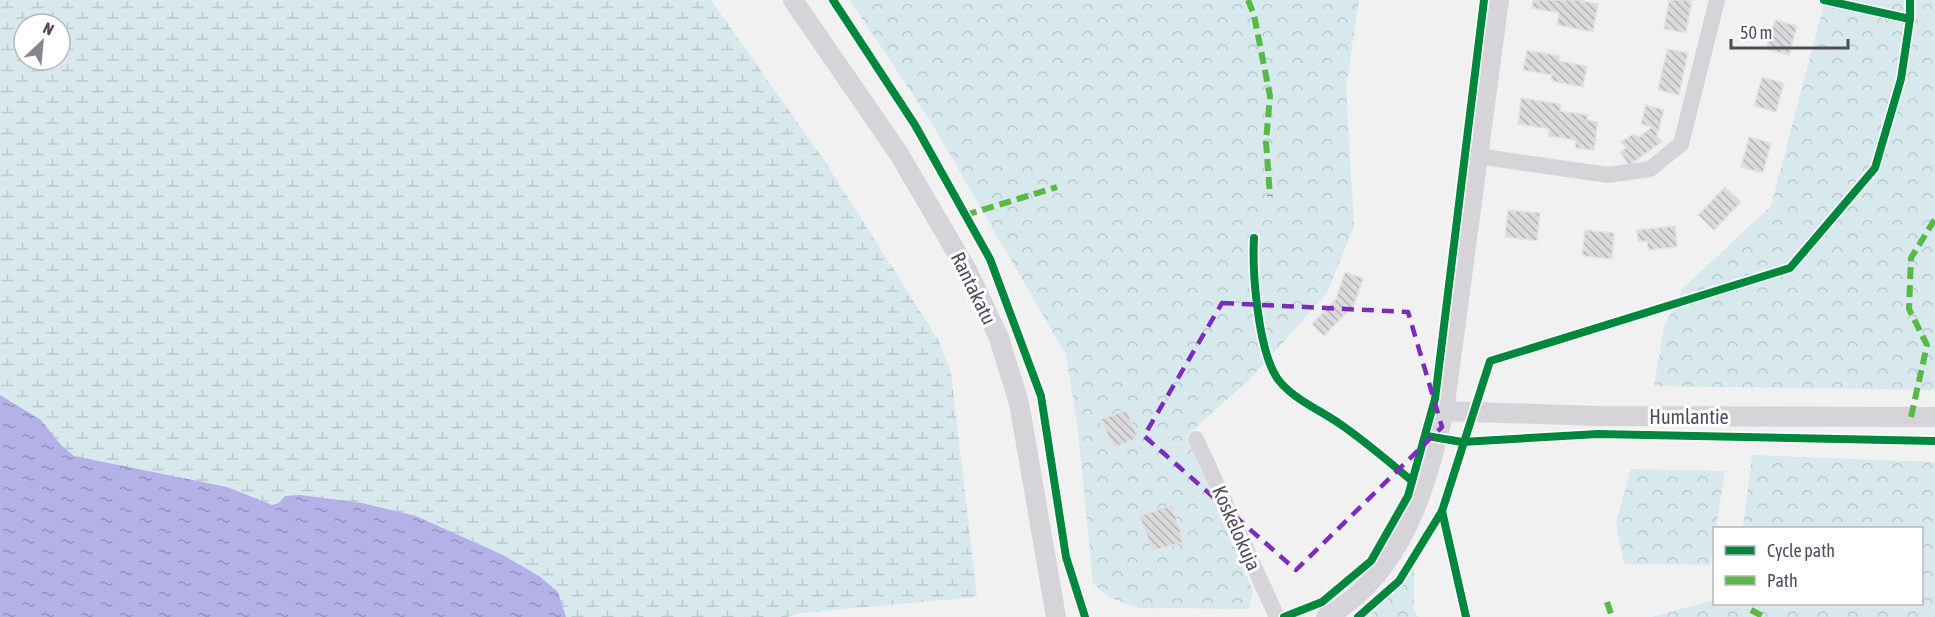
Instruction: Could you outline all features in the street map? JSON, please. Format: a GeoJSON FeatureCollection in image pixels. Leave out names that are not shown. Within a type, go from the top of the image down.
{"type":"FeatureCollection","features":[{"type":"Feature","properties":{"kind":"street","name":"Rantakatu"},"geometry":{"type":"LineString","coordinates":[[793,0],[899,154],[968,272],[999,338],[1019,403],[1056,617]]}},
{"type":"Feature","properties":{"kind":"street"},"geometry":{"type":"LineString","coordinates":[[1326,617],[1378,574],[1392,555],[1418,501],[1444,411],[1500,0]]}},
{"type":"Feature","properties":{"kind":"street"},"geometry":{"type":"LineString","coordinates":[[1477,156],[1608,175],[1650,169],[1681,144],[1717,0]]}},
{"type":"Feature","properties":{"kind":"street","name":"Humlantie"},"geometry":{"type":"LineString","coordinates":[[1444,411],[1609,416],[1935,417]]}},
{"type":"Feature","properties":{"kind":"street","name":"Koskelokuja"},"geometry":{"type":"LineString","coordinates":[[1196,439],[1277,617]]}},
{"type":"Feature","properties":{"kind":"highlighted area"},"geometry":{"type":"Polygon","coordinates":[[[1222,303],[1408,312],[1442,427],[1296,570],[1144,436],[1222,303]]]}},
{"type":"Feature","properties":{"kind":"green space"},"geometry":{"type":"Polygon","coordinates":[[[0,0],[711,0],[826,163],[939,341],[951,373],[977,597],[802,613],[787,617],[547,617],[279,503],[0,617],[0,0]]]}},
{"type":"Feature","properties":{"kind":"green space"},"geometry":{"type":"Polygon","coordinates":[[[850,0],[1359,0],[1346,88],[1354,226],[1327,293],[1250,379],[1186,436],[1253,591],[1249,609],[1138,608],[1110,598],[1093,584],[1078,430],[1066,355],[931,122],[850,0]]]}},
{"type":"Feature","properties":{"kind":"green space"},"geometry":{"type":"Polygon","coordinates":[[[1825,0],[1935,0],[1935,390],[1654,386],[1664,327],[1682,289],[1771,206],[1825,0]]]}},
{"type":"Feature","properties":{"kind":"green space"},"geometry":{"type":"Polygon","coordinates":[[[1752,455],[1935,462],[1935,617],[1652,617],[1713,600],[1713,605],[1923,605],[1923,527],[1743,527],[1752,455]]]}},
{"type":"Feature","properties":{"kind":"green space"},"geometry":{"type":"Polygon","coordinates":[[[1631,469],[1725,471],[1716,527],[1713,527],[1710,565],[1624,564],[1616,523],[1631,469]]]}},
{"type":"Feature","properties":{"kind":"green space"},"geometry":{"type":"Polygon","coordinates":[[[1414,567],[1414,611],[1419,617],[1369,617],[1414,567]]]}},
{"type":"Feature","properties":{"kind":"water"},"geometry":{"type":"Polygon","coordinates":[[[0,395],[41,420],[61,445],[74,456],[227,487],[272,505],[279,503],[285,496],[301,495],[362,503],[416,516],[503,555],[539,576],[558,592],[566,617],[0,617],[0,395]]]}},
{"type":"Feature","properties":{"kind":"building"},"geometry":{"type":"Polygon","coordinates":[[[1533,0],[1578,0],[1598,4],[1593,32],[1557,25],[1559,13],[1532,8],[1533,0]]]}},
{"type":"Feature","properties":{"kind":"building"},"geometry":{"type":"Polygon","coordinates":[[[1669,0],[1692,0],[1686,33],[1664,29],[1669,0]]]}},
{"type":"Feature","properties":{"kind":"building"},"geometry":{"type":"Polygon","coordinates":[[[1775,20],[1797,26],[1789,55],[1766,49],[1775,20]]]}},
{"type":"Feature","properties":{"kind":"building"},"geometry":{"type":"Polygon","coordinates":[[[1667,49],[1688,53],[1679,95],[1658,90],[1667,49]]]}},
{"type":"Feature","properties":{"kind":"building"},"geometry":{"type":"Polygon","coordinates":[[[1527,50],[1560,56],[1559,61],[1587,66],[1583,87],[1551,81],[1552,75],[1523,70],[1527,50]]]}},
{"type":"Feature","properties":{"kind":"building"},"geometry":{"type":"Polygon","coordinates":[[[1762,77],[1784,83],[1776,112],[1754,106],[1762,77]]]}},
{"type":"Feature","properties":{"kind":"building"},"geometry":{"type":"Polygon","coordinates":[[[1521,98],[1561,104],[1560,111],[1588,115],[1587,120],[1598,122],[1594,150],[1575,148],[1576,140],[1548,136],[1549,129],[1518,124],[1521,98]]]}},
{"type":"Feature","properties":{"kind":"building"},"geometry":{"type":"Polygon","coordinates":[[[1646,105],[1664,110],[1657,136],[1662,142],[1629,165],[1620,152],[1626,148],[1621,142],[1633,134],[1639,137],[1652,127],[1641,124],[1646,105]]]}},
{"type":"Feature","properties":{"kind":"building"},"geometry":{"type":"Polygon","coordinates":[[[1749,137],[1771,143],[1763,173],[1741,167],[1749,137]]]}},
{"type":"Feature","properties":{"kind":"building"},"geometry":{"type":"Polygon","coordinates":[[[1725,187],[1741,202],[1714,230],[1698,215],[1725,187]]]}},
{"type":"Feature","properties":{"kind":"building"},"geometry":{"type":"Polygon","coordinates":[[[1508,210],[1540,213],[1537,241],[1505,237],[1508,210]]]}},
{"type":"Feature","properties":{"kind":"building"},"geometry":{"type":"Polygon","coordinates":[[[1675,226],[1677,247],[1648,250],[1647,241],[1638,242],[1637,230],[1675,226]]]}},
{"type":"Feature","properties":{"kind":"building"},"geometry":{"type":"Polygon","coordinates":[[[1585,230],[1614,233],[1612,259],[1582,256],[1585,230]]]}},
{"type":"Feature","properties":{"kind":"building"},"geometry":{"type":"Polygon","coordinates":[[[1345,272],[1363,278],[1354,305],[1324,336],[1312,324],[1336,299],[1345,272]]]}},
{"type":"Feature","properties":{"kind":"building"},"geometry":{"type":"Polygon","coordinates":[[[1127,410],[1138,438],[1114,448],[1100,419],[1127,410]]]}},
{"type":"Feature","properties":{"kind":"building"},"geometry":{"type":"Polygon","coordinates":[[[1172,505],[1184,542],[1153,551],[1139,516],[1172,505]]]}},
{"type":"Feature","properties":{"kind":"marked path"},"geometry":{"type":"LineString","coordinates":[[1248,0],[1254,15],[1270,96],[1266,142],[1270,196]]}},
{"type":"Feature","properties":{"kind":"marked path"},"geometry":{"type":"LineString","coordinates":[[965,215],[1057,187]]}},
{"type":"Feature","properties":{"kind":"marked path"},"geometry":{"type":"LineString","coordinates":[[1911,417],[1927,345],[1909,309],[1911,258],[1935,219]]}},
{"type":"Feature","properties":{"kind":"marked path"},"geometry":{"type":"LineString","coordinates":[[1607,602],[1612,617]]}},
{"type":"Feature","properties":{"kind":"marked path"},"geometry":{"type":"LineString","coordinates":[[1751,610],[1764,617]]}},
{"type":"Feature","properties":{"kind":"cycle path"},"geometry":{"type":"LineString","coordinates":[[833,0],[915,125],[990,259],[1041,396],[1066,557],[1085,617]]}},
{"type":"Feature","properties":{"kind":"cycle path"},"geometry":{"type":"LineString","coordinates":[[1284,617],[1322,602],[1371,561],[1408,496],[1435,399],[1484,0]]}},
{"type":"Feature","properties":{"kind":"cycle path"},"geometry":{"type":"LineString","coordinates":[[1824,0],[1910,19]]}},
{"type":"Feature","properties":{"kind":"cycle path"},"geometry":{"type":"LineString","coordinates":[[1358,617],[1399,581],[1442,511],[1490,361],[1790,268],[1875,168],[1901,79],[1910,19],[1910,0]]}},
{"type":"Feature","properties":{"kind":"cycle path"},"geometry":{"type":"LineString","coordinates":[[1254,238],[1255,290],[1261,330],[1270,365],[1277,378],[1290,392],[1349,431],[1412,481]]}},
{"type":"Feature","properties":{"kind":"cycle path"},"geometry":{"type":"LineString","coordinates":[[1427,436],[1462,442],[1598,434],[1935,441]]}},
{"type":"Feature","properties":{"kind":"cycle path"},"geometry":{"type":"LineString","coordinates":[[1442,511],[1466,617]]}}]}
